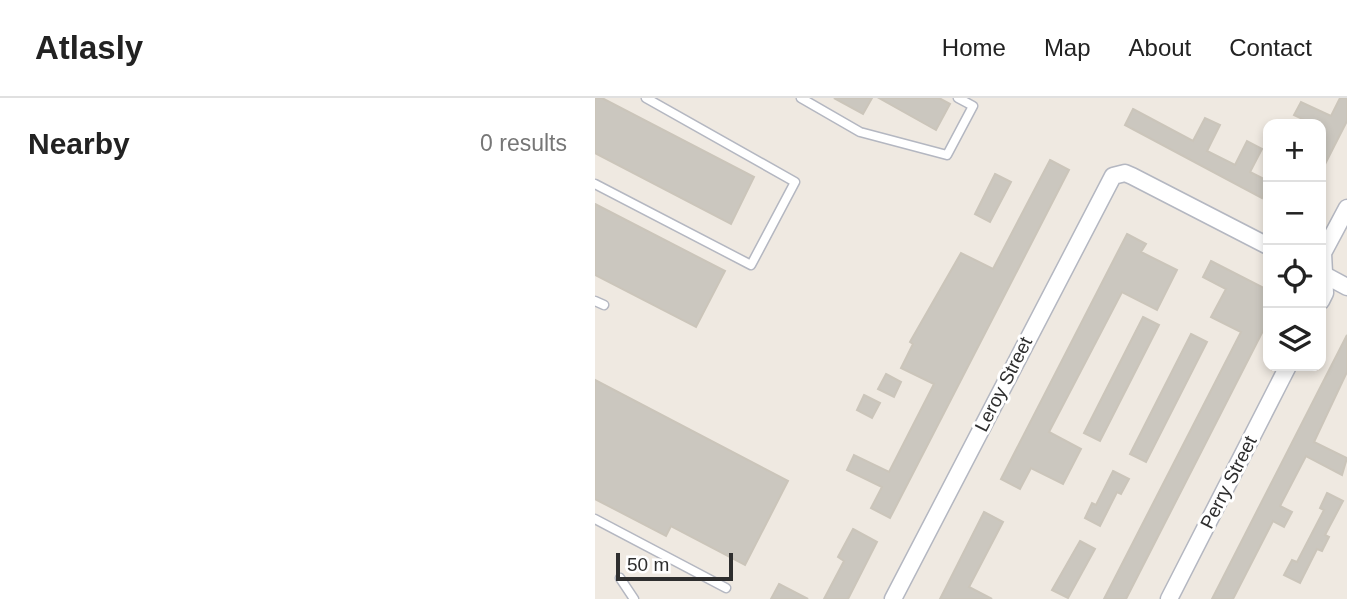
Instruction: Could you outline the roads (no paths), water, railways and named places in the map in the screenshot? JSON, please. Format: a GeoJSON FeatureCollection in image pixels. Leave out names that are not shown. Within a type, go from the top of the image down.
{"type":"FeatureCollection","features":[{"type":"Feature","properties":{"kind":"street","name":"Leroy Street"},"geometry":{"type":"LineString","coordinates":[[893,599],[1106,184],[1118,173],[1132,176],[1266,245]]}},
{"type":"Feature","properties":{"kind":"street"},"geometry":{"type":"LineString","coordinates":[[1326,247],[1347,208]]}},
{"type":"Feature","properties":{"kind":"street"},"geometry":{"type":"LineString","coordinates":[[1326,276],[1347,287]]}},
{"type":"Feature","properties":{"kind":"street","name":"Perry Street"},"geometry":{"type":"LineString","coordinates":[[1169,599],[1285,371]]}},
{"type":"Feature","properties":{"kind":"lane"},"geometry":{"type":"LineString","coordinates":[[595,184],[751,265],[795,182],[646,98]]}},
{"type":"Feature","properties":{"kind":"lane"},"geometry":{"type":"LineString","coordinates":[[801,98],[860,132],[947,155],[974,106],[958,98]]}},
{"type":"Feature","properties":{"kind":"lane"},"geometry":{"type":"LineString","coordinates":[[595,301],[604,305]]}},
{"type":"Feature","properties":{"kind":"lane"},"geometry":{"type":"LineString","coordinates":[[595,519],[726,588]]}},
{"type":"Feature","properties":{"kind":"lane"},"geometry":{"type":"LineString","coordinates":[[620,578],[634,599]]}}]}
